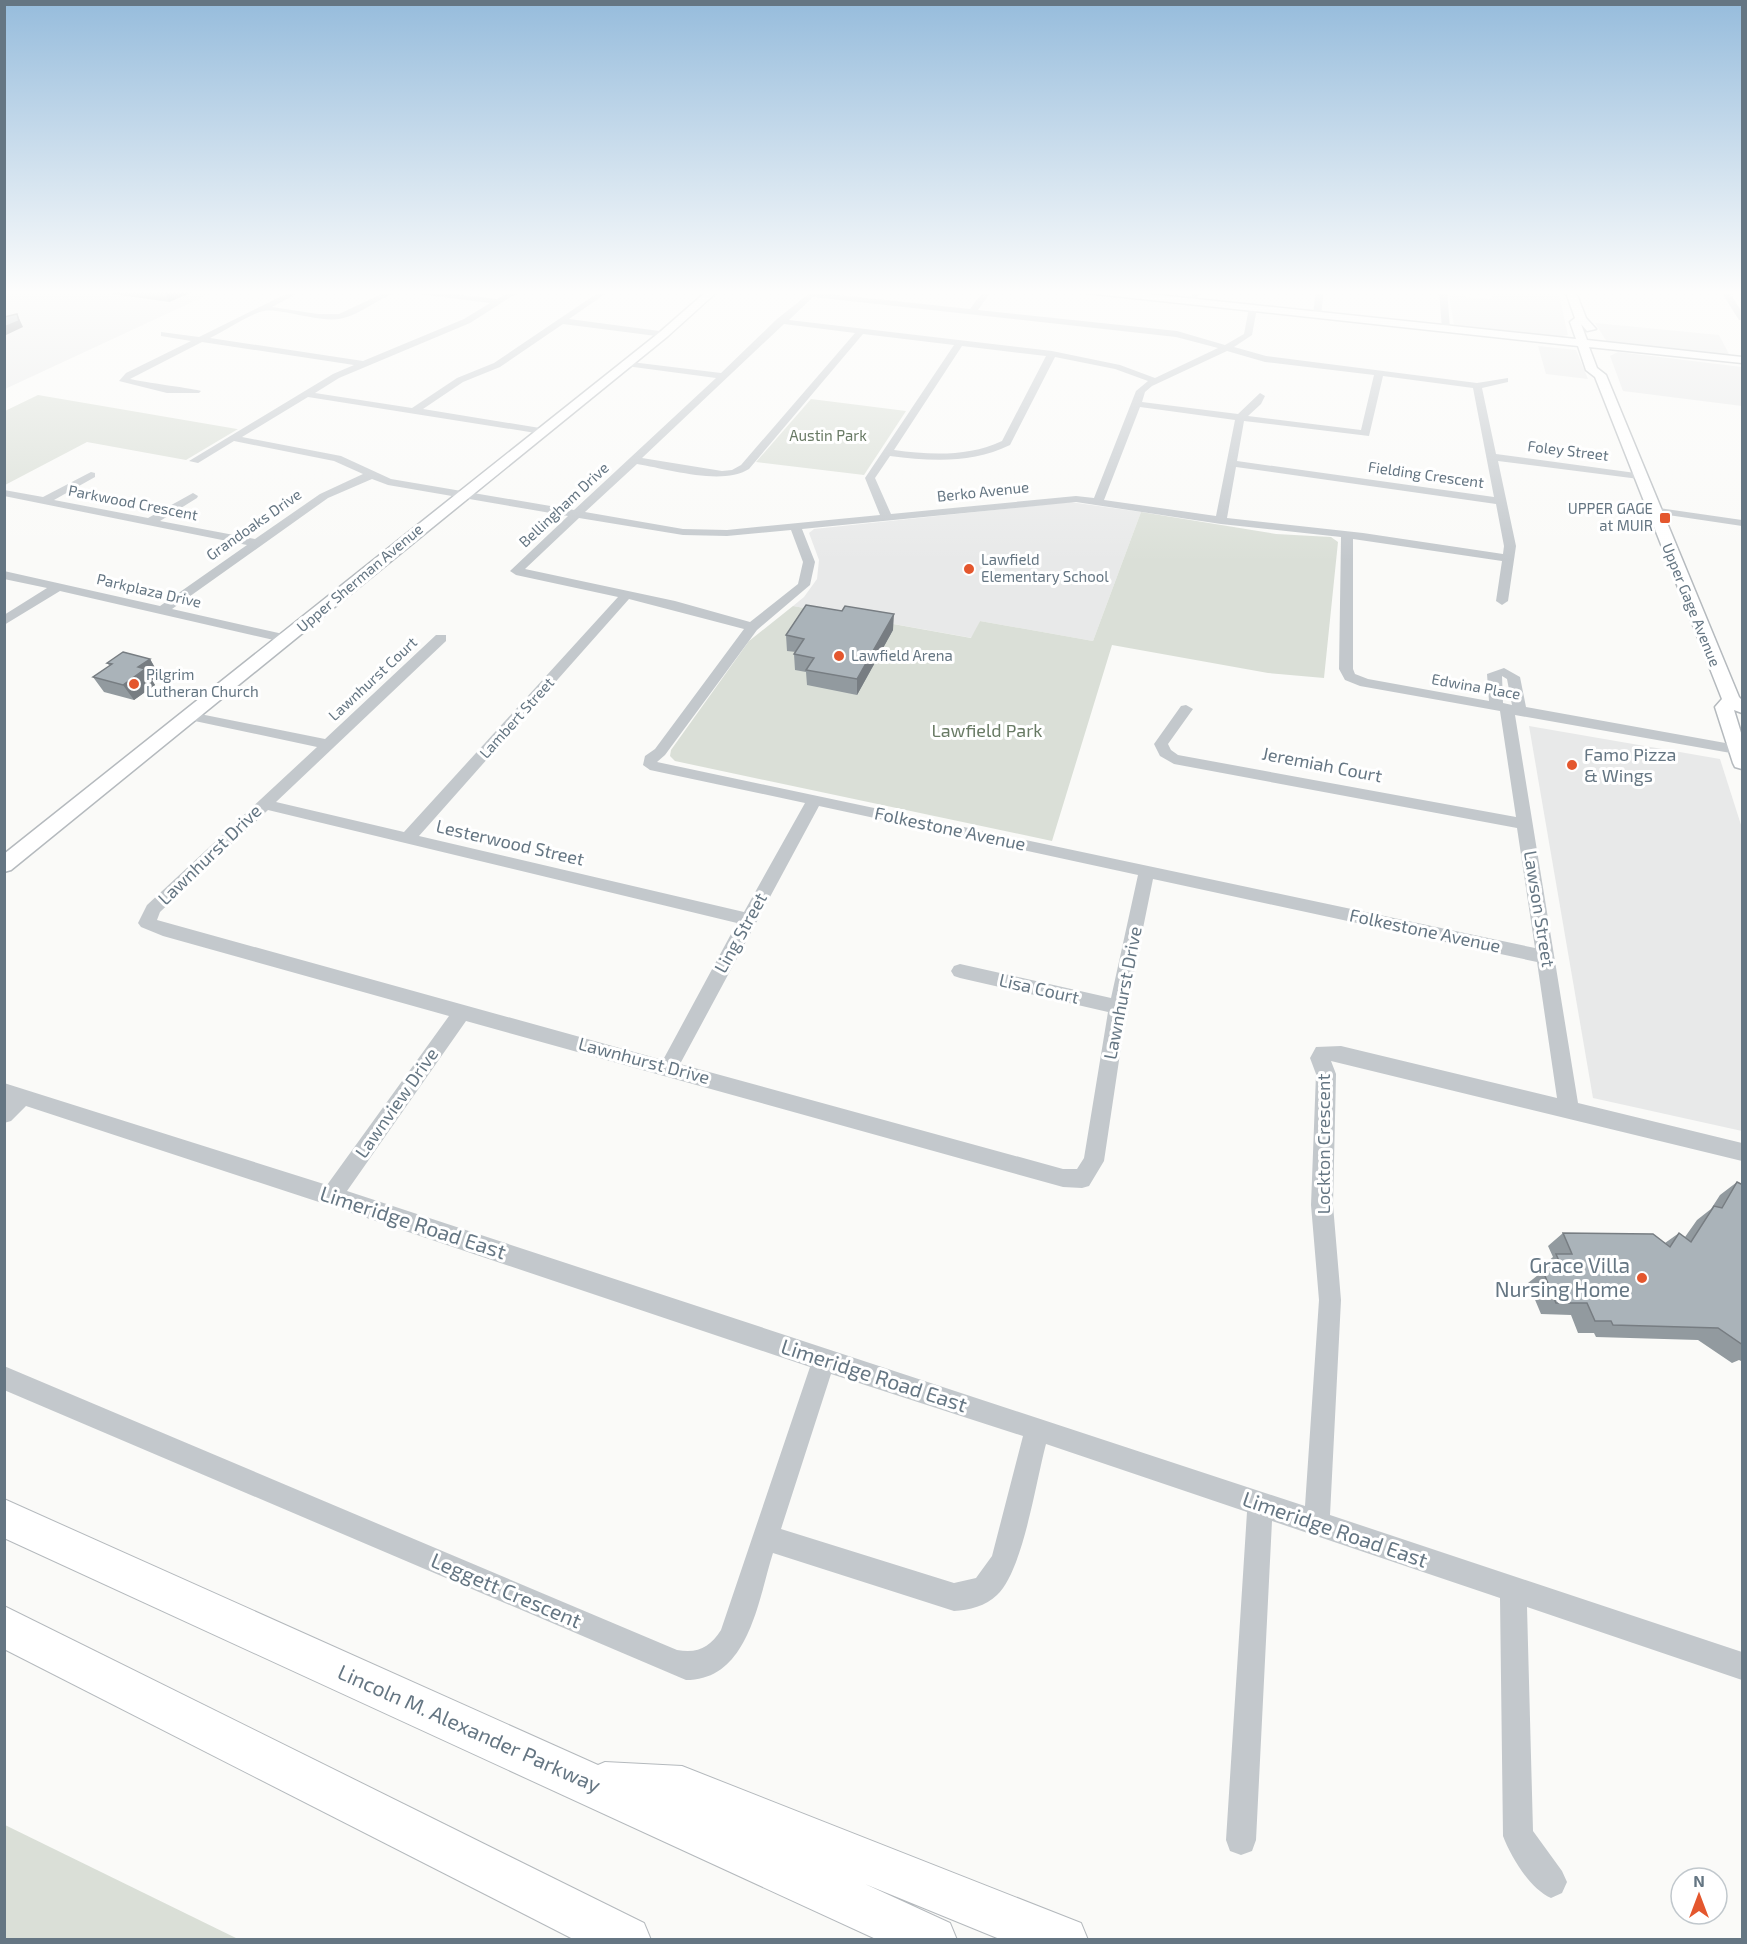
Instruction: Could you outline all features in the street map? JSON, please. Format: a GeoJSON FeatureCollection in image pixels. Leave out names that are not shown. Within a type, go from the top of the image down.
{"type":"FeatureCollection","features":[{"type":"Feature","properties":{"kind":"highway","name":"Lincoln M. Alexander Parkway"},"geometry":{"type":"LineString","coordinates":[[4,1518],[933,1940]]}},
{"type":"Feature","properties":{"kind":"highway"},"geometry":{"type":"LineString","coordinates":[[4,1627],[611,1934]]}},
{"type":"Feature","properties":{"kind":"highway"},"geometry":{"type":"LineString","coordinates":[[588,1783],[682,1788],[1064,1940]]}},
{"type":"Feature","properties":{"kind":"main road","name":"Upper Sherman Avenue"},"geometry":{"type":"LineString","coordinates":[[4,865],[287,639],[462,494],[604,381]]}},
{"type":"Feature","properties":{"kind":"main road","name":"Upper Gage Avenue"},"geometry":{"type":"LineString","coordinates":[[1602,381],[1652,510],[1737,704],[1724,707],[1741,754]]}},
{"type":"Feature","properties":{"kind":"street"},"geometry":{"type":"LineString","coordinates":[[124,381],[167,390],[196,391]]}},
{"type":"Feature","properties":{"kind":"street"},"geometry":{"type":"LineString","coordinates":[[194,461],[328,381]]}},
{"type":"Feature","properties":{"kind":"street"},"geometry":{"type":"LineString","coordinates":[[414,411],[459,381]]}},
{"type":"Feature","properties":{"kind":"street","name":"Bellingham Drive"},"geometry":{"type":"LineString","coordinates":[[717,381],[516,571],[626,595],[752,627]]}},
{"type":"Feature","properties":{"kind":"street"},"geometry":{"type":"LineString","coordinates":[[634,460],[722,474],[735,473],[745,467],[819,381]]}},
{"type":"Feature","properties":{"kind":"street"},"geometry":{"type":"LineString","coordinates":[[887,517],[870,478],[934,381]]}},
{"type":"Feature","properties":{"kind":"street"},"geometry":{"type":"LineString","coordinates":[[886,452],[930,457],[995,450],[1006,443],[1038,381]]}},
{"type":"Feature","properties":{"kind":"street"},"geometry":{"type":"LineString","coordinates":[[1098,502],[1141,391],[1156,381]]}},
{"type":"Feature","properties":{"kind":"street"},"geometry":{"type":"LineString","coordinates":[[1136,404],[1365,434],[1377,381]]}},
{"type":"Feature","properties":{"kind":"street"},"geometry":{"type":"LineString","coordinates":[[1447,381],[1477,386],[1502,381]]}},
{"type":"Feature","properties":{"kind":"street","name":"Fielding Crescent"},"geometry":{"type":"LineString","coordinates":[[1231,463],[1501,501],[1477,386]]}},
{"type":"Feature","properties":{"kind":"street"},"geometry":{"type":"LineString","coordinates":[[306,394],[542,431]]}},
{"type":"Feature","properties":{"kind":"street"},"geometry":{"type":"LineString","coordinates":[[1221,521],[1240,418],[1258,402],[1260,396]]}},
{"type":"Feature","properties":{"kind":"street","name":"Berko Avenue"},"geometry":{"type":"LineString","coordinates":[[233,438],[330,457],[388,482],[683,532],[727,533],[1062,499],[1098,502],[1221,521],[1347,534],[1508,558]]}},
{"type":"Feature","properties":{"kind":"street","name":"Foley Street"},"geometry":{"type":"LineString","coordinates":[[1492,457],[1640,476]]}},
{"type":"Feature","properties":{"kind":"street"},"geometry":{"type":"LineString","coordinates":[[44,501],[92,475]]}},
{"type":"Feature","properties":{"kind":"street","name":"Grandoaks Drive"},"geometry":{"type":"LineString","coordinates":[[163,610],[324,496],[370,475]]}},
{"type":"Feature","properties":{"kind":"street","name":"Parkwood Crescent"},"geometry":{"type":"LineString","coordinates":[[4,493],[256,543]]}},
{"type":"Feature","properties":{"kind":"street"},"geometry":{"type":"LineString","coordinates":[[150,522],[193,496]]}},
{"type":"Feature","properties":{"kind":"street"},"geometry":{"type":"LineString","coordinates":[[1501,501],[1510,546],[1502,601]]}},
{"type":"Feature","properties":{"kind":"street"},"geometry":{"type":"LineString","coordinates":[[1652,510],[1743,523]]}},
{"type":"Feature","properties":{"kind":"street","name":"Folkestone Avenue"},"geometry":{"type":"LineString","coordinates":[[795,527],[809,562],[804,585],[752,627],[735,647],[660,752],[650,759],[650,765],[1547,957]]}},
{"type":"Feature","properties":{"kind":"street","name":"Edwina Place"},"geometry":{"type":"LineString","coordinates":[[1347,534],[1346,669],[1350,676],[1365,683],[1741,754]]}},
{"type":"Feature","properties":{"kind":"street","name":"Parkplaza Drive"},"geometry":{"type":"LineString","coordinates":[[4,575],[287,639]]}},
{"type":"Feature","properties":{"kind":"street"},"geometry":{"type":"LineString","coordinates":[[4,621],[58,587]]}},
{"type":"Feature","properties":{"kind":"street","name":"Lambert Street"},"geometry":{"type":"LineString","coordinates":[[407,839],[626,595]]}},
{"type":"Feature","properties":{"kind":"street","name":"Lawnhurst Court"},"geometry":{"type":"LineString","coordinates":[[326,744],[441,638]]}},
{"type":"Feature","properties":{"kind":"street","name":"Jeremiah Court"},"geometry":{"type":"LineString","coordinates":[[1186,709],[1161,744],[1165,753],[1174,759],[1525,824]]}},
{"type":"Feature","properties":{"kind":"street","name":"Lawson Street"},"geometry":{"type":"LineString","coordinates":[[1508,709],[1569,1110]]}},
{"type":"Feature","properties":{"kind":"street"},"geometry":{"type":"LineString","coordinates":[[190,716],[326,744]]}},
{"type":"Feature","properties":{"kind":"street","name":"Lawnhurst Drive"},"geometry":{"type":"LineString","coordinates":[[326,744],[153,909],[147,923],[157,928],[1063,1178],[1082,1179],[1094,1161],[1118,1006],[1147,870]]}},
{"type":"Feature","properties":{"kind":"street","name":"Ling Street"},"geometry":{"type":"LineString","coordinates":[[668,1068],[748,919],[816,800]]}},
{"type":"Feature","properties":{"kind":"street","name":"Lesterwood Street"},"geometry":{"type":"LineString","coordinates":[[263,804],[748,919]]}},
{"type":"Feature","properties":{"kind":"street","name":"Lisa Court"},"geometry":{"type":"LineString","coordinates":[[960,971],[1118,1006]]}},
{"type":"Feature","properties":{"kind":"street","name":"Lawnview Drive"},"geometry":{"type":"LineString","coordinates":[[331,1196],[463,1011]]}},
{"type":"Feature","properties":{"kind":"street","name":"Lockton Crescent"},"geometry":{"type":"LineString","coordinates":[[1317,1523],[1330,1300],[1322,1205],[1326,1074],[1320,1058],[1323,1053],[1331,1052],[1743,1152]]}},
{"type":"Feature","properties":{"kind":"street"},"geometry":{"type":"LineString","coordinates":[[4,1115],[13,1094]]}},
{"type":"Feature","properties":{"kind":"street","name":"Limeridge Road East"},"geometry":{"type":"LineString","coordinates":[[13,1094],[331,1196],[1037,1429],[1743,1666]]}},
{"type":"Feature","properties":{"kind":"street","name":"Leggett Crescent"},"geometry":{"type":"LineString","coordinates":[[4,1378],[683,1666],[704,1664],[717,1656],[728,1644],[824,1360]]}},
{"type":"Feature","properties":{"kind":"street"},"geometry":{"type":"LineString","coordinates":[[765,1537],[954,1597],[968,1597],[986,1589],[1005,1561],[1005,1553],[1037,1429]]}},
{"type":"Feature","properties":{"kind":"street"},"geometry":{"type":"LineString","coordinates":[[1241,1840],[1260,1504]]}},
{"type":"Feature","properties":{"kind":"street"},"geometry":{"type":"LineString","coordinates":[[1513,1590],[1518,1836],[1551,1882]]}},
{"type":"Feature","properties":{"kind":"shaded area"},"geometry":{"type":"Polygon","coordinates":[[[5,381],[23,381],[5,389],[5,381]]]}},
{"type":"Feature","properties":{"kind":"shaded area"},"geometry":{"type":"Polygon","coordinates":[[[1619,381],[1742,381],[1742,406],[1623,391],[1619,381]]]}},
{"type":"Feature","properties":{"kind":"shaded area","name":"Lawfield Elementary School"},"geometry":{"type":"Polygon","coordinates":[[[1070,502],[1141,512],[1093,641],[980,621],[972,638],[793,606],[804,597],[817,579],[819,560],[809,533],[814,529],[1070,502]]]}},
{"type":"Feature","properties":{"kind":"shaded area"},"geometry":{"type":"Polygon","coordinates":[[[1529,726],[1720,759],[1742,828],[1742,1131],[1593,1098],[1529,726]]]}},
{"type":"Feature","properties":{"kind":"green space"},"geometry":{"type":"Polygon","coordinates":[[[38,395],[238,429],[186,460],[87,442],[5,485],[5,411],[38,395]]]}},
{"type":"Feature","properties":{"kind":"green space","name":"Austin Park"},"geometry":{"type":"Polygon","coordinates":[[[811,399],[906,411],[864,475],[756,462],[811,399]]]}},
{"type":"Feature","properties":{"kind":"green space","name":"Lawfield Park"},"geometry":{"type":"Polygon","coordinates":[[[1141,512],[1276,534],[1331,537],[1338,542],[1324,678],[1268,673],[1112,645],[1052,841],[675,761],[670,756],[671,750],[749,641],[793,606],[971,638],[980,621],[1093,641],[1141,512]]]}},
{"type":"Feature","properties":{"kind":"green space"},"geometry":{"type":"Polygon","coordinates":[[[5,1825],[238,1939],[5,1939],[5,1825]]]}},
{"type":"Feature","properties":{"kind":"building","name":"Lawfield Arena"},"geometry":{"type":"Polygon","coordinates":[[[806,605],[842,611],[845,606],[894,614],[857,679],[806,670],[814,658],[794,654],[804,639],[786,635],[806,605]]]}},
{"type":"Feature","properties":{"kind":"building"},"geometry":{"type":"Polygon","coordinates":[[[123,652],[150,659],[138,667],[145,669],[123,685],[93,677],[112,664],[107,663],[123,652]]]}},
{"type":"Feature","properties":{"kind":"building","name":"Grace Villa Nursing Home"},"geometry":{"type":"Polygon","coordinates":[[[1737,1182],[1743,1185],[1743,1345],[1718,1328],[1613,1325],[1611,1321],[1595,1321],[1587,1303],[1556,1303],[1543,1271],[1564,1272],[1556,1254],[1572,1254],[1563,1233],[1653,1234],[1670,1247],[1679,1233],[1691,1242],[1714,1206],[1722,1208],[1737,1182]]]}},
{"type":"Feature","properties":{"kind":"place","name":"UPPER GAGE at MUIR"},"geometry":{"type":"Point","coordinates":[1665,518]}},
{"type":"Feature","properties":{"kind":"place","name":"Lawfield Elementary School"},"geometry":{"type":"Point","coordinates":[969,569]}},
{"type":"Feature","properties":{"kind":"place","name":"Lawfield Arena"},"geometry":{"type":"Point","coordinates":[839,656]}},
{"type":"Feature","properties":{"kind":"place","name":"Pilgrim Lutheran Church"},"geometry":{"type":"Point","coordinates":[134,684]}},
{"type":"Feature","properties":{"kind":"place","name":"Famo Pizza & Wings"},"geometry":{"type":"Point","coordinates":[1572,765]}},
{"type":"Feature","properties":{"kind":"place","name":"Grace Villa Nursing Home"},"geometry":{"type":"Point","coordinates":[1642,1278]}}]}
